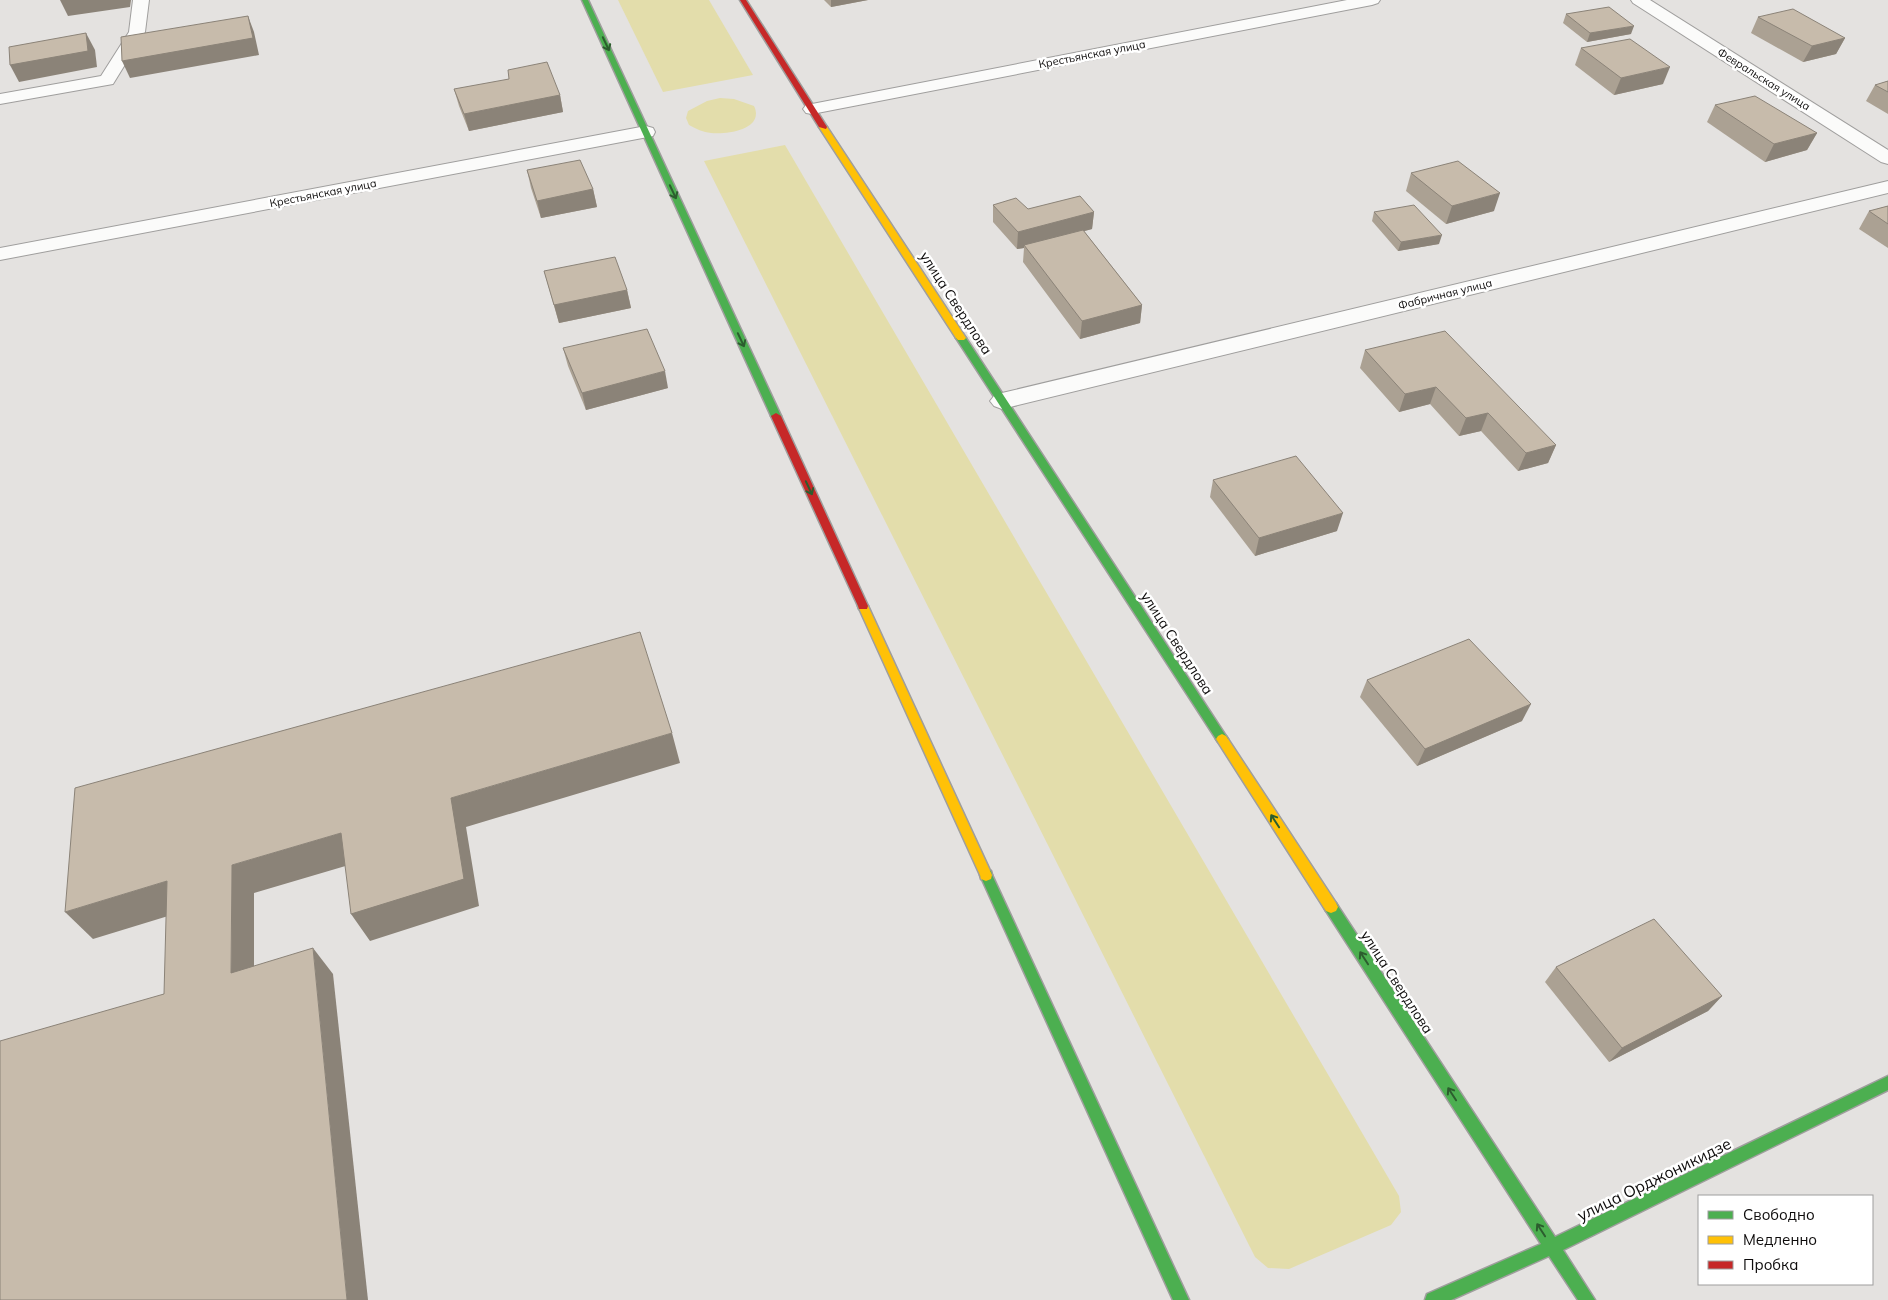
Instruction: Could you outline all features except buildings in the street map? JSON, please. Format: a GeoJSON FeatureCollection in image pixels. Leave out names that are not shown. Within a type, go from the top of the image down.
{"type":"FeatureCollection","features":[{"type":"Feature","properties":{"kind":"main road"},"geometry":{"type":"LineString","coordinates":[[586,0],[1181,1300]]}},
{"type":"Feature","properties":{"kind":"main road","name":"улица Свердлова"},"geometry":{"type":"LineString","coordinates":[[743,0],[1587,1300]]}},
{"type":"Feature","properties":{"kind":"main road","name":"улица Орджоникидзе"},"geometry":{"type":"LineString","coordinates":[[1434,1300],[1552,1246],[1888,1082]]}},
{"type":"Feature","properties":{"kind":"street"},"geometry":{"type":"LineString","coordinates":[[0,99],[107,80],[137,32],[140,0]]}},
{"type":"Feature","properties":{"kind":"street","name":"Крестьянская улица"},"geometry":{"type":"LineString","coordinates":[[812,108],[1372,0]]}},
{"type":"Feature","properties":{"kind":"street","name":"Февральская улица"},"geometry":{"type":"LineString","coordinates":[[1639,0],[1888,158]]}},
{"type":"Feature","properties":{"kind":"street","name":"Крестьянская улица"},"geometry":{"type":"LineString","coordinates":[[0,254],[646,132]]}},
{"type":"Feature","properties":{"kind":"street","name":"Фабричная улица"},"geometry":{"type":"LineString","coordinates":[[1002,401],[1888,187]]}},
{"type":"Feature","properties":{"kind":"shaded area"},"geometry":{"type":"Polygon","coordinates":[[[618,0],[709,0],[753,75],[663,92],[618,0]]]}},
{"type":"Feature","properties":{"kind":"shaded area"},"geometry":{"type":"Polygon","coordinates":[[[720,98],[734,99],[754,106],[756,114],[754,120],[743,129],[726,133],[708,133],[689,125],[686,118],[688,111],[707,101],[720,98]]]}},
{"type":"Feature","properties":{"kind":"shaded area"},"geometry":{"type":"Polygon","coordinates":[[[785,145],[1399,1196],[1401,1212],[1391,1225],[1289,1269],[1268,1268],[1255,1257],[704,161],[785,145]]]}},
{"type":"Feature","properties":{"kind":"traffic: fast"},"geometry":{"type":"LineString","coordinates":[[585,0],[776,416]]}},
{"type":"Feature","properties":{"kind":"traffic: fast"},"geometry":{"type":"LineString","coordinates":[[961,338],[1222,739]]}},
{"type":"Feature","properties":{"kind":"traffic: fast"},"geometry":{"type":"LineString","coordinates":[[986,875],[1181,1300]]}},
{"type":"Feature","properties":{"kind":"traffic: fast"},"geometry":{"type":"LineString","coordinates":[[1331,907],[1587,1300]]}},
{"type":"Feature","properties":{"kind":"traffic: fast"},"geometry":{"type":"LineString","coordinates":[[1433,1300],[1552,1247],[1888,1083]]}},
{"type":"Feature","properties":{"kind":"traffic: slow"},"geometry":{"type":"LineString","coordinates":[[823,127],[961,338]]}},
{"type":"Feature","properties":{"kind":"traffic: slow"},"geometry":{"type":"LineString","coordinates":[[863,606],[986,875]]}},
{"type":"Feature","properties":{"kind":"traffic: slow"},"geometry":{"type":"LineString","coordinates":[[1222,739],[1331,907]]}},
{"type":"Feature","properties":{"kind":"traffic: jam"},"geometry":{"type":"LineString","coordinates":[[743,0],[823,127]]}},
{"type":"Feature","properties":{"kind":"traffic: jam"},"geometry":{"type":"LineString","coordinates":[[776,416],[863,606]]}}]}
